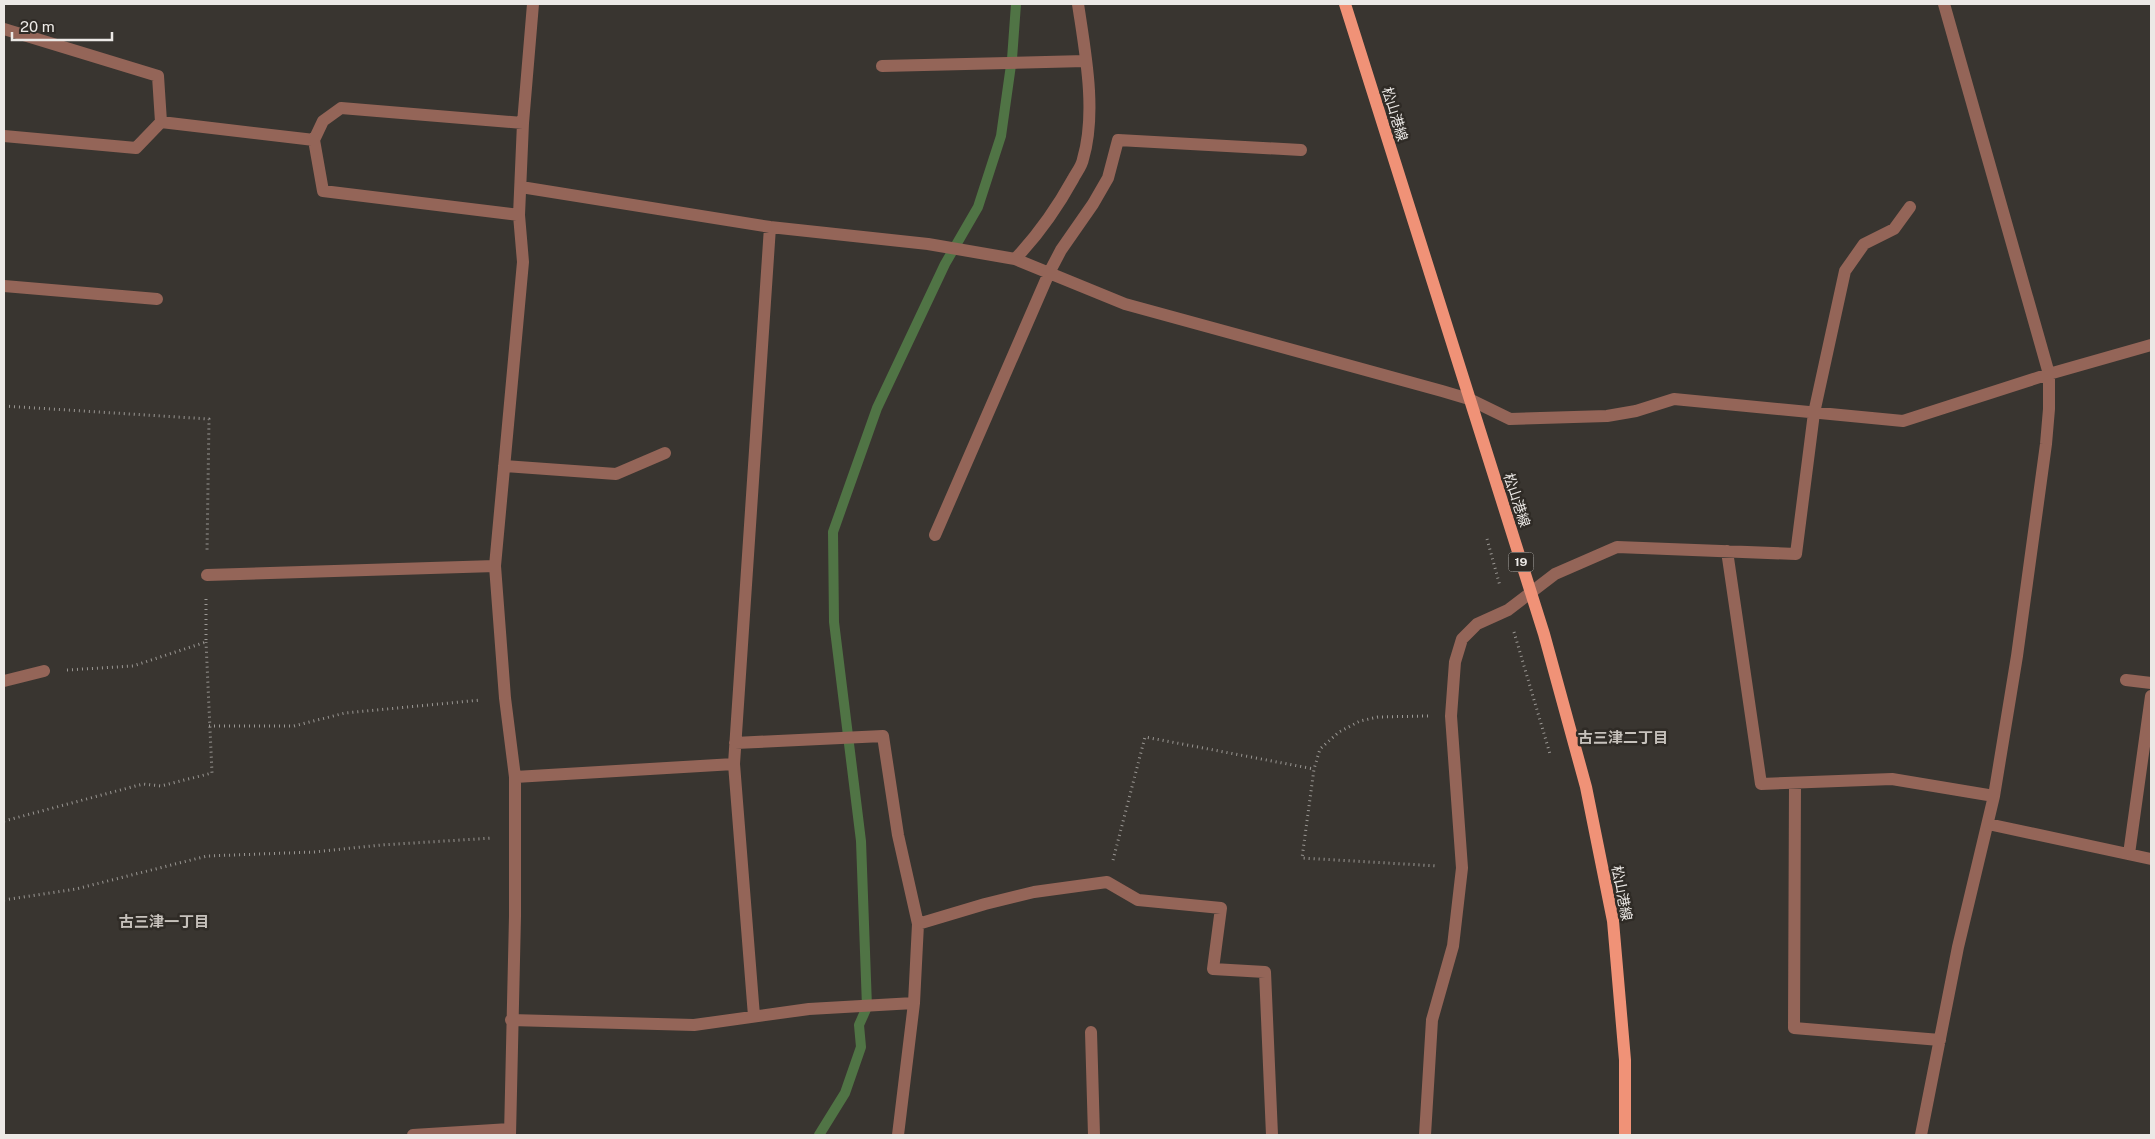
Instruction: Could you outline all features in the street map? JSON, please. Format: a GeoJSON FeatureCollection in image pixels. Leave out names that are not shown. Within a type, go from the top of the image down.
{"type":"FeatureCollection","features":[{"type":"Feature","properties":{"kind":"main road","name":"松山港線"},"geometry":{"type":"LineString","coordinates":[[1345,4],[1531,594],[1586,787],[1613,921],[1625,1060],[1625,1135]]}},
{"type":"Feature","properties":{"kind":"street"},"geometry":{"type":"LineString","coordinates":[[413,1135],[510,1132],[516,836],[515,777],[505,698],[495,566],[524,262],[519,215],[523,123],[533,4]]}},
{"type":"Feature","properties":{"kind":"street"},"geometry":{"type":"LineString","coordinates":[[1015,259],[1034,239],[1063,197],[1083,160],[1090,115],[1078,4]]}},
{"type":"Feature","properties":{"kind":"street"},"geometry":{"type":"LineString","coordinates":[[1921,1135],[1958,947],[1994,796],[2017,656],[2045,454],[2049,408],[2049,374],[1944,4]]}},
{"type":"Feature","properties":{"kind":"street"},"geometry":{"type":"LineString","coordinates":[[4,29],[158,76],[161,122],[136,148],[4,136]]}},
{"type":"Feature","properties":{"kind":"street"},"geometry":{"type":"LineString","coordinates":[[882,66],[1085,61]]}},
{"type":"Feature","properties":{"kind":"street"},"geometry":{"type":"LineString","coordinates":[[519,215],[323,191],[314,140],[322,121],[341,108],[523,123]]}},
{"type":"Feature","properties":{"kind":"street"},"geometry":{"type":"LineString","coordinates":[[161,122],[314,140]]}},
{"type":"Feature","properties":{"kind":"street"},"geometry":{"type":"LineString","coordinates":[[935,535],[1049,273],[1061,250],[1093,204],[1108,178],[1118,140],[1301,150]]}},
{"type":"Feature","properties":{"kind":"street"},"geometry":{"type":"LineString","coordinates":[[521,187],[770,227],[928,244],[1015,259],[1125,304],[1395,377],[1469,399],[1510,419],[1607,416],[1636,411],[1674,399],[1903,421],[2049,374],[2151,346]]}},
{"type":"Feature","properties":{"kind":"street"},"geometry":{"type":"LineString","coordinates":[[1425,1135],[1432,1020],[1453,946],[1462,868],[1451,716],[1455,662],[1462,639],[1477,624],[1508,610],[1555,574],[1617,547],[1796,554],[1814,413],[1846,272],[1864,244],[1894,229],[1910,207]]}},
{"type":"Feature","properties":{"kind":"street"},"geometry":{"type":"LineString","coordinates":[[754,1016],[734,764],[770,227]]}},
{"type":"Feature","properties":{"kind":"street"},"geometry":{"type":"LineString","coordinates":[[4,286],[157,299]]}},
{"type":"Feature","properties":{"kind":"street"},"geometry":{"type":"LineString","coordinates":[[504,466],[616,474],[664,453]]}},
{"type":"Feature","properties":{"kind":"street"},"geometry":{"type":"LineString","coordinates":[[1727,551],[1761,784],[1892,779],[1994,796]]}},
{"type":"Feature","properties":{"kind":"street"},"geometry":{"type":"LineString","coordinates":[[207,575],[495,566]]}},
{"type":"Feature","properties":{"kind":"street"},"geometry":{"type":"LineString","coordinates":[[4,681],[44,671]]}},
{"type":"Feature","properties":{"kind":"street"},"geometry":{"type":"LineString","coordinates":[[2126,680],[2151,683]]}},
{"type":"Feature","properties":{"kind":"street"},"geometry":{"type":"LineString","coordinates":[[2130,854],[2151,696]]}},
{"type":"Feature","properties":{"kind":"street"},"geometry":{"type":"LineString","coordinates":[[735,744],[882,736],[898,835],[918,924],[914,1003],[898,1135]]}},
{"type":"Feature","properties":{"kind":"street"},"geometry":{"type":"LineString","coordinates":[[515,777],[734,764]]}},
{"type":"Feature","properties":{"kind":"street"},"geometry":{"type":"LineString","coordinates":[[1795,783],[1794,1028],[1940,1040]]}},
{"type":"Feature","properties":{"kind":"street"},"geometry":{"type":"LineString","coordinates":[[1988,824],[2151,859]]}},
{"type":"Feature","properties":{"kind":"street"},"geometry":{"type":"LineString","coordinates":[[918,924],[1034,892],[1107,882],[1138,900],[1221,908],[1213,969],[1266,972],[1272,1135]]}},
{"type":"Feature","properties":{"kind":"street"},"geometry":{"type":"LineString","coordinates":[[511,1020],[694,1025],[809,1009],[914,1003]]}},
{"type":"Feature","properties":{"kind":"street"},"geometry":{"type":"LineString","coordinates":[[1091,1032],[1094,1135]]}},
{"type":"Feature","properties":{"kind":"path"},"geometry":{"type":"LineString","coordinates":[[4,406],[209,419],[206,642],[212,773],[161,786],[144,784],[4,822]]}},
{"type":"Feature","properties":{"kind":"path"},"geometry":{"type":"LineString","coordinates":[[1486,538],[1552,762]]}},
{"type":"Feature","properties":{"kind":"path"},"geometry":{"type":"LineString","coordinates":[[44,671],[133,666],[206,642]]}},
{"type":"Feature","properties":{"kind":"path"},"geometry":{"type":"LineString","coordinates":[[209,726],[294,726],[345,713],[505,698]]}},
{"type":"Feature","properties":{"kind":"path"},"geometry":{"type":"LineString","coordinates":[[1451,716],[1378,717],[1360,721],[1339,732],[1320,749],[1314,769],[1302,858],[1462,868]]}},
{"type":"Feature","properties":{"kind":"path"},"geometry":{"type":"LineString","coordinates":[[1107,882],[1145,737],[1314,769]]}},
{"type":"Feature","properties":{"kind":"path"},"geometry":{"type":"LineString","coordinates":[[4,900],[76,889],[207,856],[314,852],[380,845],[516,836]]}},
{"type":"Feature","properties":{"kind":"waterway"},"geometry":{"type":"LineString","coordinates":[[819,1135],[845,1093],[861,1047],[859,1025],[867,1007],[861,841],[834,622],[833,532],[877,408],[945,264],[978,207],[1001,136],[1011,65],[1008,63],[1012,59],[1016,4]]}},
{"type":"Feature","properties":{"kind":"district","name":"古三津二丁目"},"geometry":{"type":"Point","coordinates":[1623,737]}},
{"type":"Feature","properties":{"kind":"district","name":"古三津一丁目"},"geometry":{"type":"Point","coordinates":[164,921]}}]}
